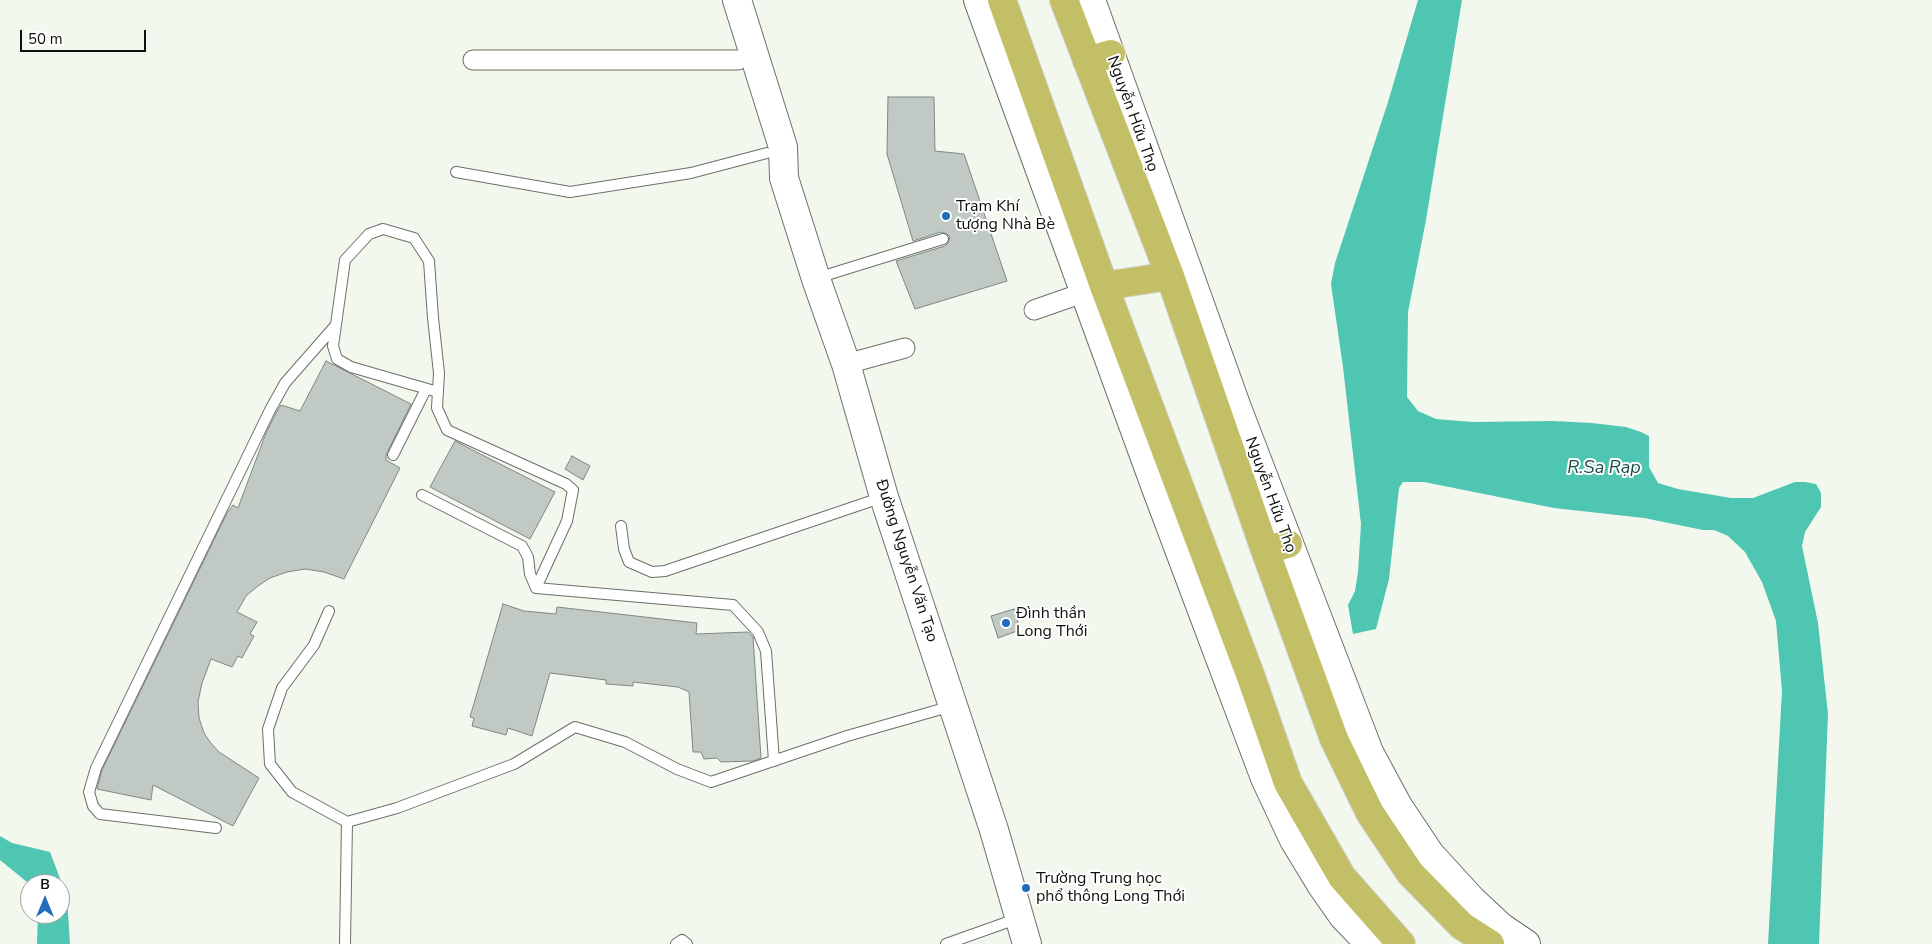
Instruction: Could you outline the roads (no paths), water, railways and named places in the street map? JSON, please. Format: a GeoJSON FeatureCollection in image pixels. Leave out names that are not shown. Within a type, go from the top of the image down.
{"type":"FeatureCollection","features":[{"type":"Feature","properties":{"kind":"main road","name":"Đường Nguyễn Văn Tạo"},"geometry":{"type":"LineString","coordinates":[[719,0],[767,153],[784,178]]}},
{"type":"Feature","properties":{"kind":"main road","name":"Đường Nguyễn Văn Tạo"},"geometry":{"type":"LineString","coordinates":[[737,0],[783,147],[784,178],[816,279],[846,364],[884,497],[994,830],[1028,944]]}},
{"type":"Feature","properties":{"kind":"main road"},"geometry":{"type":"LineString","coordinates":[[978,0],[1094,290],[1132,391],[1265,778],[1294,840],[1322,886],[1344,916],[1370,944]]}},
{"type":"Feature","properties":{"kind":"main road"},"geometry":{"type":"LineString","coordinates":[[1002,0],[1094,290]]}},
{"type":"Feature","properties":{"kind":"main road","name":"Nguyễn Hữu Thọ"},"geometry":{"type":"LineString","coordinates":[[1064,0],[1099,58],[1276,547],[1334,739],[1370,813],[1410,873],[1462,926],[1490,944]]}},
{"type":"Feature","properties":{"kind":"main road","name":"Nguyễn Hữu Thọ"},"geometry":{"type":"LineString","coordinates":[[1091,0],[1099,58],[1170,276],[1276,547],[1369,752],[1398,806],[1430,854],[1472,900],[1501,927],[1526,944]]}},
{"type":"Feature","properties":{"kind":"main road"},"geometry":{"type":"LineString","coordinates":[[1094,290],[1170,276]]}},
{"type":"Feature","properties":{"kind":"main road"},"geometry":{"type":"LineString","coordinates":[[1132,391],[1251,677],[1288,784],[1342,877],[1401,944]]}},
{"type":"Feature","properties":{"kind":"street"},"geometry":{"type":"LineString","coordinates":[[473,60],[738,60]]}},
{"type":"Feature","properties":{"kind":"street"},"geometry":{"type":"LineString","coordinates":[[1034,310],[1094,290]]}},
{"type":"Feature","properties":{"kind":"street"},"geometry":{"type":"LineString","coordinates":[[846,364],[905,348]]}},
{"type":"Feature","properties":{"kind":"lane"},"geometry":{"type":"LineString","coordinates":[[456,172],[570,192],[690,173],[767,153]]}},
{"type":"Feature","properties":{"kind":"lane"},"geometry":{"type":"LineString","coordinates":[[438,392],[351,367],[337,359],[333,346],[346,260],[369,234],[383,229],[414,238],[429,261],[439,374],[438,392],[437,408],[447,430],[566,484],[574,490],[567,521],[536,588]]}},
{"type":"Feature","properties":{"kind":"lane"},"geometry":{"type":"LineString","coordinates":[[816,279],[943,239]]}},
{"type":"Feature","properties":{"kind":"lane"},"geometry":{"type":"LineString","coordinates":[[216,828],[100,814],[93,806],[89,792],[96,768],[270,410],[285,383],[336,326]]}},
{"type":"Feature","properties":{"kind":"lane"},"geometry":{"type":"LineString","coordinates":[[394,455],[426,389]]}},
{"type":"Feature","properties":{"kind":"lane"},"geometry":{"type":"LineString","coordinates":[[422,495],[522,546],[528,557],[530,574],[536,588]]}},
{"type":"Feature","properties":{"kind":"lane"},"geometry":{"type":"LineString","coordinates":[[621,526],[624,549],[629,562],[652,572],[665,571],[884,497]]}},
{"type":"Feature","properties":{"kind":"lane"},"geometry":{"type":"LineString","coordinates":[[536,588],[733,605],[758,632],[766,651],[774,761]]}},
{"type":"Feature","properties":{"kind":"lane"},"geometry":{"type":"LineString","coordinates":[[329,611],[314,645],[282,688],[268,729],[270,764],[292,792],[347,822],[397,808],[514,764],[575,727],[625,742],[677,769],[711,782],[847,736],[953,706]]}},
{"type":"Feature","properties":{"kind":"lane"},"geometry":{"type":"LineString","coordinates":[[345,944],[347,822]]}},
{"type":"Feature","properties":{"kind":"lane"},"geometry":{"type":"LineString","coordinates":[[946,944],[1020,918]]}},
{"type":"Feature","properties":{"kind":"lane"},"geometry":{"type":"LineString","coordinates":[[676,944],[682,940],[687,944]]}},
{"type":"Feature","properties":{"kind":"water","name":"R.Sa Rạp"},"geometry":{"type":"Polygon","coordinates":[[[1418,0],[1462,0],[1426,220],[1408,312],[1407,397],[1418,411],[1436,419],[1473,422],[1553,421],[1626,427],[1649,436],[1649,467],[1658,483],[1678,489],[1731,498],[1753,498],[1795,482],[1816,484],[1821,493],[1821,507],[1805,532],[1802,546],[1818,623],[1828,714],[1819,944],[1768,944],[1782,691],[1776,621],[1762,582],[1745,552],[1728,536],[1714,530],[1703,530],[1644,518],[1554,508],[1424,482],[1403,482],[1399,488],[1389,579],[1376,629],[1353,634],[1348,605],[1355,591],[1361,524],[1343,367],[1331,284],[1335,263],[1388,102],[1418,0]]]}},
{"type":"Feature","properties":{"kind":"water"},"geometry":{"type":"Polygon","coordinates":[[[0,836],[12,843],[50,852],[58,874],[20,874],[20,876],[0,860],[0,836]]]}},
{"type":"Feature","properties":{"kind":"water"},"geometry":{"type":"Polygon","coordinates":[[[38,924],[69,924],[70,944],[37,944],[38,924]]]}},
{"type":"Feature","properties":{"kind":"place","name":"Trạm Khí tượng Nhà Bè"},"geometry":{"type":"Point","coordinates":[946,216]}},
{"type":"Feature","properties":{"kind":"place","name":"Đình thần Long Thới"},"geometry":{"type":"Point","coordinates":[1006,623]}},
{"type":"Feature","properties":{"kind":"place","name":"Trường Trung học phổ thông Long Thới"},"geometry":{"type":"Point","coordinates":[1026,888]}}]}
